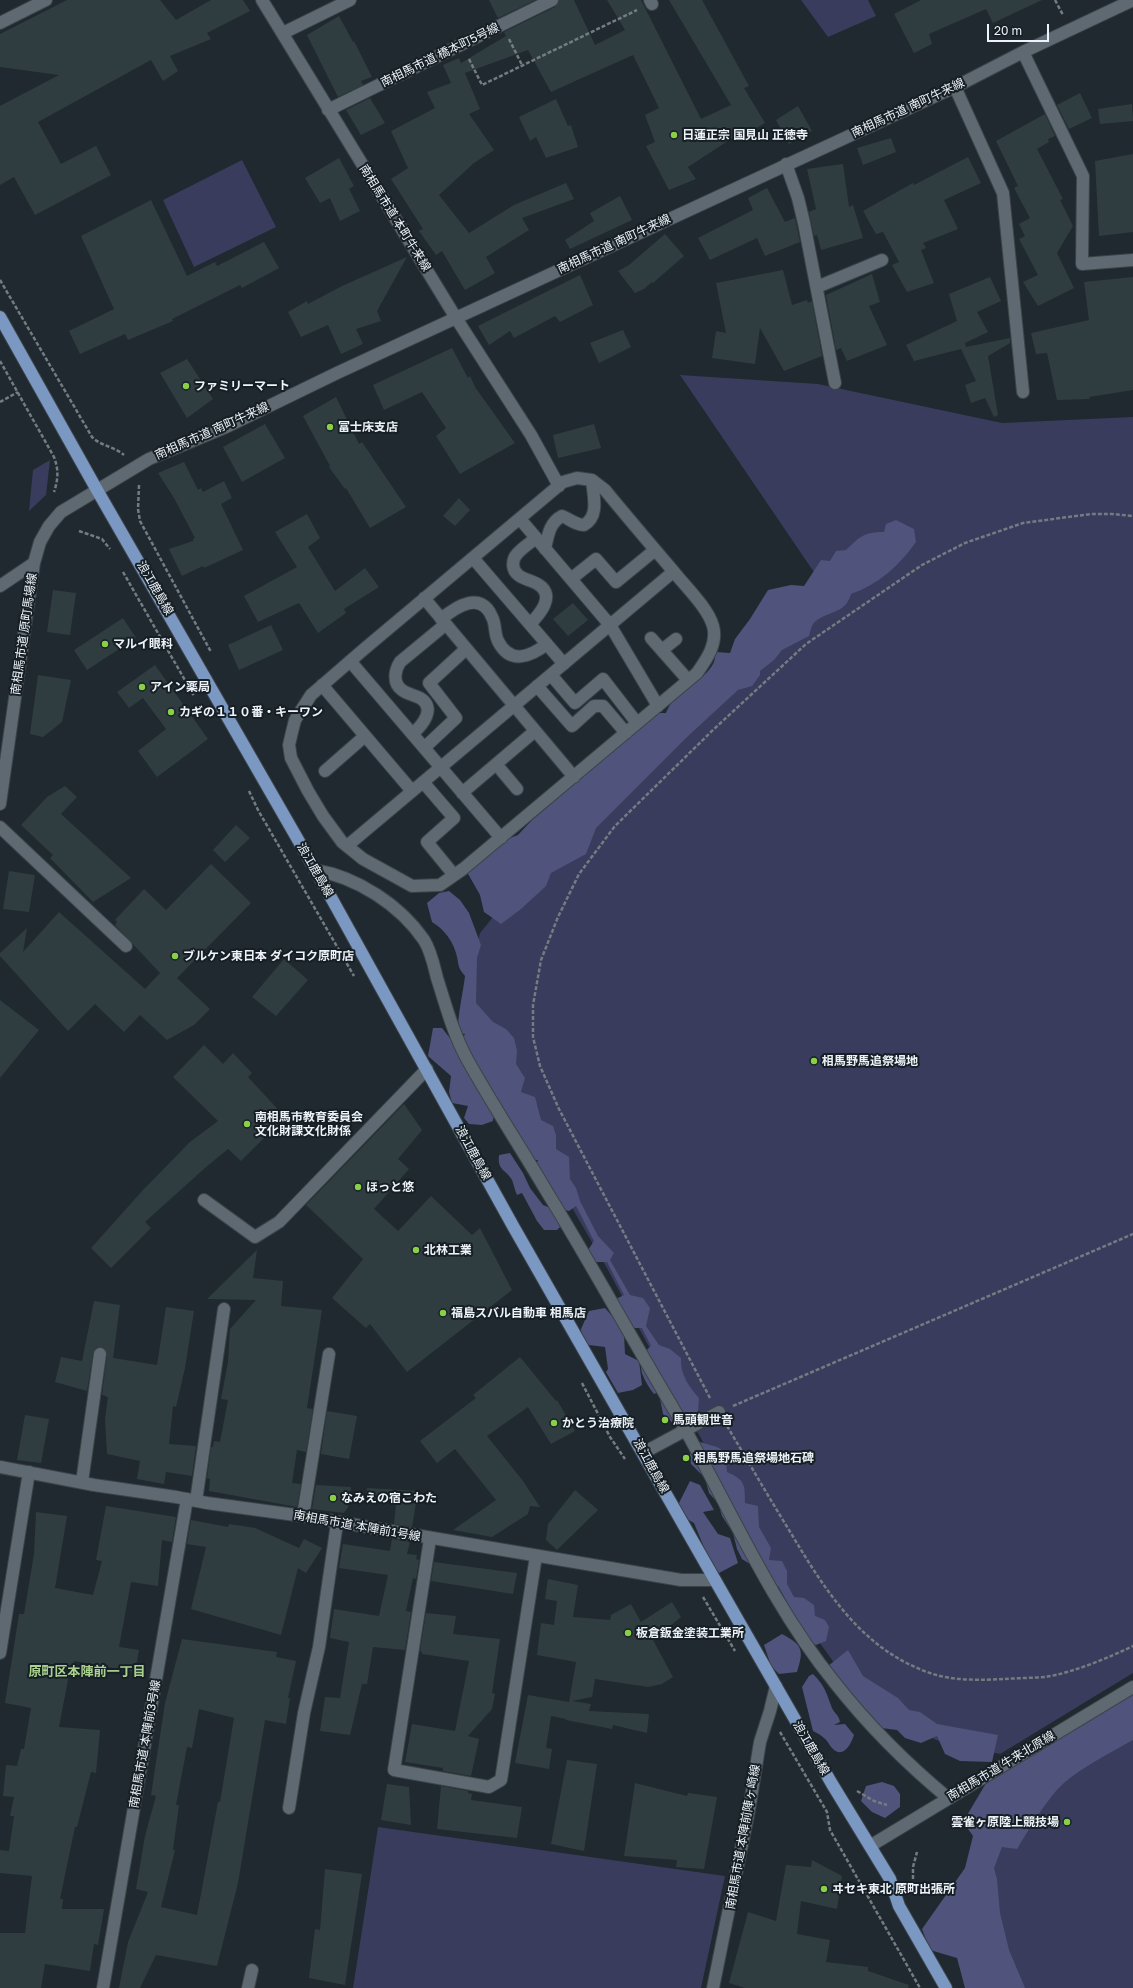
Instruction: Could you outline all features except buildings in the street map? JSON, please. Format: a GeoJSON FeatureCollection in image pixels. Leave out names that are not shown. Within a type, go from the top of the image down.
{"type":"FeatureCollection","features":[{"type":"Feature","properties":{"kind":"main road","name":"浪江鹿島線"},"geometry":{"type":"LineString","coordinates":[[0,317],[97,490],[316,870],[513,1226],[832,1784],[890,1879],[899,1906],[946,1988]]}},
{"type":"Feature","properties":{"kind":"street"},"geometry":{"type":"LineString","coordinates":[[0,23],[46,0]]}},
{"type":"Feature","properties":{"kind":"street","name":"南相馬市道 本町牛来線"},"geometry":{"type":"LineString","coordinates":[[262,0],[456,318],[531,435],[559,486]]}},
{"type":"Feature","properties":{"kind":"street"},"geometry":{"type":"LineString","coordinates":[[283,33],[350,0]]}},
{"type":"Feature","properties":{"kind":"street","name":"南相馬市道 橋本町5号線"},"geometry":{"type":"LineString","coordinates":[[328,110],[552,0]]}},
{"type":"Feature","properties":{"kind":"street","name":"南相馬市道 南町牛来線"},"geometry":{"type":"LineString","coordinates":[[97,490],[150,459],[239,421],[786,164],[955,87],[1023,52],[1133,0]]}},
{"type":"Feature","properties":{"kind":"street"},"geometry":{"type":"LineString","coordinates":[[1023,52],[1082,176],[1082,264],[1133,260]]}},
{"type":"Feature","properties":{"kind":"street"},"geometry":{"type":"LineString","coordinates":[[955,87],[1003,193],[1023,392]]}},
{"type":"Feature","properties":{"kind":"street"},"geometry":{"type":"LineString","coordinates":[[786,164],[798,198],[835,383]]}},
{"type":"Feature","properties":{"kind":"street"},"geometry":{"type":"LineString","coordinates":[[817,287],[882,260]]}},
{"type":"Feature","properties":{"kind":"street"},"geometry":{"type":"LineString","coordinates":[[577,478],[592,480],[605,490],[706,612],[714,628],[713,645],[708,658],[696,673],[658,706],[501,838],[454,875],[440,885],[412,886],[363,859],[347,846],[323,816],[291,758],[289,745],[295,720],[311,695],[322,685],[563,482],[577,478]]}},
{"type":"Feature","properties":{"kind":"street"},"geometry":{"type":"LineString","coordinates":[[545,549],[552,523],[562,516],[568,518],[573,523],[584,525],[589,522],[595,509],[592,480]]}},
{"type":"Feature","properties":{"kind":"street","name":"南相馬市道 原町馬場線"},"geometry":{"type":"LineString","coordinates":[[0,804],[34,563],[40,542],[49,526],[61,512],[97,490]]}},
{"type":"Feature","properties":{"kind":"street"},"geometry":{"type":"LineString","coordinates":[[520,519],[610,625],[658,706]]}},
{"type":"Feature","properties":{"kind":"street"},"geometry":{"type":"LineString","coordinates":[[530,624],[539,615],[546,601],[544,592],[540,585],[518,574],[514,569],[513,561],[516,554],[536,538]]}},
{"type":"Feature","properties":{"kind":"street"},"geometry":{"type":"LineString","coordinates":[[570,579],[596,559],[616,582],[655,550]]}},
{"type":"Feature","properties":{"kind":"street"},"geometry":{"type":"LineString","coordinates":[[473,558],[564,664]]}},
{"type":"Feature","properties":{"kind":"street"},"geometry":{"type":"LineString","coordinates":[[0,586],[34,563]]}},
{"type":"Feature","properties":{"kind":"street"},"geometry":{"type":"LineString","coordinates":[[347,846],[673,572]]}},
{"type":"Feature","properties":{"kind":"street"},"geometry":{"type":"LineString","coordinates":[[424,598],[574,777]]}},
{"type":"Feature","properties":{"kind":"street"},"geometry":{"type":"LineString","coordinates":[[412,734],[422,726],[427,718],[426,704],[422,699],[402,690],[395,676],[396,668],[400,662],[443,621],[455,607],[467,602],[477,602],[485,607],[492,615],[498,642],[510,654],[519,657],[528,656],[547,644]]}},
{"type":"Feature","properties":{"kind":"street"},"geometry":{"type":"LineString","coordinates":[[651,638],[688,680]]}},
{"type":"Feature","properties":{"kind":"street"},"geometry":{"type":"LineString","coordinates":[[662,650],[676,639]]}},
{"type":"Feature","properties":{"kind":"street"},"geometry":{"type":"LineString","coordinates":[[424,748],[456,718],[429,683],[466,649]]}},
{"type":"Feature","properties":{"kind":"street"},"geometry":{"type":"LineString","coordinates":[[350,661],[501,838]]}},
{"type":"Feature","properties":{"kind":"street"},"geometry":{"type":"LineString","coordinates":[[550,675],[575,703],[603,679],[637,723]]}},
{"type":"Feature","properties":{"kind":"street"},"geometry":{"type":"LineString","coordinates":[[322,685],[412,791]]}},
{"type":"Feature","properties":{"kind":"street"},"geometry":{"type":"LineString","coordinates":[[537,686],[572,726],[594,706],[603,706],[626,733]]}},
{"type":"Feature","properties":{"kind":"street"},"geometry":{"type":"LineString","coordinates":[[462,793],[535,731]]}},
{"type":"Feature","properties":{"kind":"street"},"geometry":{"type":"LineString","coordinates":[[325,771],[365,736]]}},
{"type":"Feature","properties":{"kind":"street"},"geometry":{"type":"LineString","coordinates":[[496,764],[517,789]]}},
{"type":"Feature","properties":{"kind":"street"},"geometry":{"type":"LineString","coordinates":[[423,782],[454,818],[427,842],[454,875]]}},
{"type":"Feature","properties":{"kind":"street"},"geometry":{"type":"LineString","coordinates":[[0,827],[126,946]]}},
{"type":"Feature","properties":{"kind":"street"},"geometry":{"type":"LineString","coordinates":[[316,870],[342,876],[376,894],[397,911],[426,942],[455,1035],[468,1060],[686,1430],[755,1558],[795,1626],[835,1684],[891,1746],[922,1777],[948,1798]]}},
{"type":"Feature","properties":{"kind":"street"},"geometry":{"type":"LineString","coordinates":[[204,1200],[256,1237],[279,1222],[427,1069]]}},
{"type":"Feature","properties":{"kind":"street","name":"南相馬市道 本陣前3号線"},"geometry":{"type":"LineString","coordinates":[[103,1988],[224,1309]]}},
{"type":"Feature","properties":{"kind":"street"},"geometry":{"type":"LineString","coordinates":[[82,1482],[100,1354]]}},
{"type":"Feature","properties":{"kind":"street"},"geometry":{"type":"LineString","coordinates":[[303,1516],[329,1354]]}},
{"type":"Feature","properties":{"kind":"street"},"geometry":{"type":"LineString","coordinates":[[643,1453],[719,1412]]}},
{"type":"Feature","properties":{"kind":"street","name":"南相馬市道 本陣前1号線"},"geometry":{"type":"LineString","coordinates":[[0,1467],[29,1472],[39,1476],[303,1516],[430,1539],[681,1580],[715,1580]]}},
{"type":"Feature","properties":{"kind":"street"},"geometry":{"type":"LineString","coordinates":[[0,1653],[4,1596],[29,1472]]}},
{"type":"Feature","properties":{"kind":"street"},"geometry":{"type":"LineString","coordinates":[[289,1808],[304,1712],[319,1647],[337,1523]]}},
{"type":"Feature","properties":{"kind":"street"},"geometry":{"type":"LineString","coordinates":[[430,1539],[394,1770],[489,1787],[501,1780],[536,1556]]}},
{"type":"Feature","properties":{"kind":"street","name":"南相馬市道 本陣前陣ヶ崎線"},"geometry":{"type":"LineString","coordinates":[[713,1988],[746,1825],[760,1742],[770,1712],[776,1686]]}},
{"type":"Feature","properties":{"kind":"street","name":"南相馬市道 牛来北原線"},"geometry":{"type":"LineString","coordinates":[[870,1846],[1133,1687]]}},
{"type":"Feature","properties":{"kind":"street"},"geometry":{"type":"LineString","coordinates":[[248,1988],[252,1970]]}},
{"type":"Feature","properties":{"kind":"path"},"geometry":{"type":"LineString","coordinates":[[462,44],[482,85],[651,2]]}},
{"type":"Feature","properties":{"kind":"path"},"geometry":{"type":"LineString","coordinates":[[502,24],[522,66]]}},
{"type":"Feature","properties":{"kind":"path"},"geometry":{"type":"LineString","coordinates":[[0,280],[92,437],[97,442],[118,450],[126,457]]}},
{"type":"Feature","properties":{"kind":"path"},"geometry":{"type":"LineString","coordinates":[[0,361],[44,437],[58,467],[58,482],[54,492]]}},
{"type":"Feature","properties":{"kind":"path"},"geometry":{"type":"LineString","coordinates":[[0,402],[18,392]]}},
{"type":"Feature","properties":{"kind":"path"},"geometry":{"type":"LineString","coordinates":[[1133,516],[1091,514],[1042,519],[1004,528],[965,543],[922,564],[806,644],[714,729],[616,826],[579,874],[558,917],[541,960],[533,1005],[533,1037],[540,1066],[580,1151],[706,1391],[815,1574],[842,1611],[873,1641],[901,1659],[934,1674],[966,1679],[1046,1677],[1084,1666],[1133,1646]]}},
{"type":"Feature","properties":{"kind":"path"},"geometry":{"type":"LineString","coordinates":[[719,1412],[1133,1234]]}},
{"type":"Feature","properties":{"kind":"path"},"geometry":{"type":"LineString","coordinates":[[915,1898],[913,1891],[913,1867],[917,1852]]}},
{"type":"Feature","properties":{"kind":"path"},"geometry":{"type":"LineString","coordinates":[[891,1936],[920,1988]]}},
{"type":"Feature","properties":{"kind":"shaded area"},"geometry":{"type":"Polygon","coordinates":[[[801,0],[868,0],[876,16],[828,37],[801,0]]]}},
{"type":"Feature","properties":{"kind":"shaded area"},"geometry":{"type":"Polygon","coordinates":[[[242,160],[276,227],[194,267],[163,200],[242,160]]]}},
{"type":"Feature","properties":{"kind":"shaded area","name":"相馬野馬追祭場地"},"geometry":{"type":"Polygon","coordinates":[[[680,375],[818,384],[1002,423],[1133,417],[1133,1673],[1000,1754],[936,1740],[896,1718],[842,1674],[790,1601],[731,1504],[701,1438],[681,1407],[608,1270],[556,1180],[468,1012],[469,971],[480,933],[546,852],[824,587],[680,375]]]}},
{"type":"Feature","properties":{"kind":"shaded area"},"geometry":{"type":"Polygon","coordinates":[[[50,460],[46,495],[29,511],[33,470],[50,460]]]}},
{"type":"Feature","properties":{"kind":"shaded area"},"geometry":{"type":"Polygon","coordinates":[[[896,520],[914,529],[916,542],[903,559],[888,573],[871,585],[851,594],[848,601],[840,609],[823,616],[813,624],[809,636],[782,650],[774,660],[760,671],[760,675],[752,686],[738,690],[686,738],[596,828],[586,854],[551,873],[546,886],[521,909],[501,924],[484,912],[480,895],[467,872],[481,849],[518,835],[532,820],[658,713],[666,713],[670,705],[681,693],[708,671],[714,663],[716,652],[730,653],[735,639],[750,619],[768,590],[791,585],[804,586],[821,560],[830,561],[836,551],[846,550],[866,534],[884,532],[886,524],[896,520]]]}},
{"type":"Feature","properties":{"kind":"shaded area"},"geometry":{"type":"Polygon","coordinates":[[[449,891],[460,900],[469,913],[481,945],[477,958],[476,1003],[493,1022],[506,1029],[514,1038],[517,1051],[516,1064],[525,1078],[521,1092],[535,1097],[541,1120],[553,1126],[556,1135],[556,1149],[569,1157],[570,1179],[576,1188],[580,1201],[598,1236],[614,1253],[610,1260],[630,1295],[643,1298],[650,1308],[646,1326],[659,1345],[670,1349],[681,1358],[682,1369],[686,1380],[699,1398],[698,1413],[685,1421],[675,1425],[663,1414],[660,1399],[667,1388],[654,1394],[643,1376],[641,1370],[642,1358],[651,1346],[642,1328],[633,1328],[624,1334],[625,1354],[639,1361],[642,1385],[633,1390],[618,1393],[606,1372],[608,1369],[605,1347],[589,1345],[582,1340],[581,1329],[589,1311],[605,1308],[613,1317],[614,1300],[624,1295],[607,1262],[596,1262],[590,1256],[588,1250],[594,1241],[576,1206],[569,1211],[561,1209],[531,1176],[538,1160],[522,1161],[515,1149],[519,1133],[493,1118],[493,1121],[482,1125],[469,1124],[464,1118],[468,1106],[452,1103],[449,1092],[451,1076],[428,1056],[433,1028],[442,1028],[457,1047],[465,1034],[458,1033],[458,1027],[465,976],[459,967],[456,951],[451,941],[441,928],[432,922],[427,903],[439,893],[449,891]]]}},
{"type":"Feature","properties":{"kind":"shaded area"},"geometry":{"type":"Polygon","coordinates":[[[510,1153],[523,1173],[530,1188],[543,1205],[563,1213],[567,1220],[557,1230],[544,1230],[537,1221],[522,1193],[517,1195],[510,1176],[499,1164],[499,1155],[510,1153]]]}},
{"type":"Feature","properties":{"kind":"shaded area"},"geometry":{"type":"Polygon","coordinates":[[[700,1442],[722,1450],[726,1457],[727,1472],[741,1480],[743,1483],[745,1503],[758,1506],[759,1527],[771,1548],[769,1560],[782,1561],[787,1571],[787,1584],[794,1597],[804,1598],[814,1605],[815,1616],[825,1620],[829,1627],[826,1641],[816,1645],[798,1636],[780,1615],[787,1602],[778,1586],[769,1587],[753,1566],[742,1559],[737,1549],[733,1533],[722,1516],[718,1503],[709,1493],[705,1478],[691,1464],[690,1454],[700,1442]]]}},
{"type":"Feature","properties":{"kind":"shaded area"},"geometry":{"type":"Polygon","coordinates":[[[690,1481],[700,1485],[714,1510],[703,1512],[718,1534],[730,1538],[738,1563],[719,1573],[710,1562],[694,1523],[685,1518],[678,1505],[690,1481]]]}},
{"type":"Feature","properties":{"kind":"shaded area"},"geometry":{"type":"Polygon","coordinates":[[[782,1634],[794,1641],[800,1649],[801,1658],[797,1672],[779,1674],[771,1666],[764,1645],[782,1634]]]}},
{"type":"Feature","properties":{"kind":"shaded area"},"geometry":{"type":"Polygon","coordinates":[[[848,1650],[863,1676],[898,1698],[909,1710],[920,1712],[937,1724],[998,1735],[992,1762],[960,1761],[945,1754],[937,1736],[921,1743],[905,1738],[897,1730],[881,1728],[828,1666],[848,1650]]]}},
{"type":"Feature","properties":{"kind":"shaded area"},"geometry":{"type":"Polygon","coordinates":[[[813,1674],[823,1686],[832,1708],[838,1716],[840,1722],[834,1725],[845,1724],[854,1735],[851,1743],[843,1752],[836,1751],[827,1740],[813,1731],[802,1687],[809,1676],[813,1674]]]}},
{"type":"Feature","properties":{"kind":"shaded area"},"geometry":{"type":"Polygon","coordinates":[[[1133,1680],[1133,1740],[1090,1765],[1065,1782],[1045,1805],[1017,1849],[1002,1847],[994,1868],[997,1879],[1000,1913],[1009,1950],[1025,1988],[965,1988],[957,1958],[930,1950],[922,1929],[965,1868],[973,1836],[963,1822],[998,1763],[1133,1680]]]}},
{"type":"Feature","properties":{"kind":"shaded area","name":"雲雀ヶ原陸上競技場"},"geometry":{"type":"Polygon","coordinates":[[[1133,1708],[1133,1988],[988,1988],[982,1864],[1133,1708]]]}},
{"type":"Feature","properties":{"kind":"shaded area"},"geometry":{"type":"Polygon","coordinates":[[[882,1782],[894,1786],[900,1794],[900,1807],[885,1818],[872,1812],[861,1801],[866,1786],[882,1782]]]}},
{"type":"Feature","properties":{"kind":"shaded area"},"geometry":{"type":"Polygon","coordinates":[[[378,1827],[725,1876],[701,1988],[353,1988],[378,1827]]]}},
{"type":"Feature","properties":{"kind":"place","name":"日蓮正宗 国見山 正徳寺"},"geometry":{"type":"Point","coordinates":[674,135]}},
{"type":"Feature","properties":{"kind":"place","name":"ファミリーマート"},"geometry":{"type":"Point","coordinates":[186,386]}},
{"type":"Feature","properties":{"kind":"place","name":"富士床支店"},"geometry":{"type":"Point","coordinates":[330,427]}},
{"type":"Feature","properties":{"kind":"place","name":"マルイ眼科"},"geometry":{"type":"Point","coordinates":[105,644]}},
{"type":"Feature","properties":{"kind":"place","name":"アイン薬局"},"geometry":{"type":"Point","coordinates":[142,687]}},
{"type":"Feature","properties":{"kind":"place","name":"カギの１１０番・キーワン"},"geometry":{"type":"Point","coordinates":[171,712]}},
{"type":"Feature","properties":{"kind":"place","name":"ブルケン東日本 ダイコク原町店"},"geometry":{"type":"Point","coordinates":[175,956]}},
{"type":"Feature","properties":{"kind":"place","name":"相馬野馬追祭場地"},"geometry":{"type":"Point","coordinates":[814,1061]}},
{"type":"Feature","properties":{"kind":"place","name":"南相馬市教育委員会 文化財課文化財係"},"geometry":{"type":"Point","coordinates":[247,1124]}},
{"type":"Feature","properties":{"kind":"place","name":"ほっと悠"},"geometry":{"type":"Point","coordinates":[358,1187]}},
{"type":"Feature","properties":{"kind":"place","name":"北林工業"},"geometry":{"type":"Point","coordinates":[416,1250]}},
{"type":"Feature","properties":{"kind":"place","name":"福島スバル自動車 相馬店"},"geometry":{"type":"Point","coordinates":[443,1313]}},
{"type":"Feature","properties":{"kind":"place","name":"馬頭観世音"},"geometry":{"type":"Point","coordinates":[665,1420]}},
{"type":"Feature","properties":{"kind":"place","name":"かとう治療院"},"geometry":{"type":"Point","coordinates":[554,1423]}},
{"type":"Feature","properties":{"kind":"place","name":"相馬野馬追祭場地石碑"},"geometry":{"type":"Point","coordinates":[686,1458]}},
{"type":"Feature","properties":{"kind":"place","name":"なみえの宿こわた"},"geometry":{"type":"Point","coordinates":[333,1498]}},
{"type":"Feature","properties":{"kind":"place","name":"板倉鈑金塗装工業所"},"geometry":{"type":"Point","coordinates":[628,1633]}},
{"type":"Feature","properties":{"kind":"place","name":"雲雀ヶ原陸上競技場"},"geometry":{"type":"Point","coordinates":[1067,1822]}},
{"type":"Feature","properties":{"kind":"place","name":"ヰセキ東北 原町出張所"},"geometry":{"type":"Point","coordinates":[824,1889]}},
{"type":"Feature","properties":{"kind":"district","name":"原町区本陣前一丁目"},"geometry":{"type":"Point","coordinates":[87,1672]}}]}
